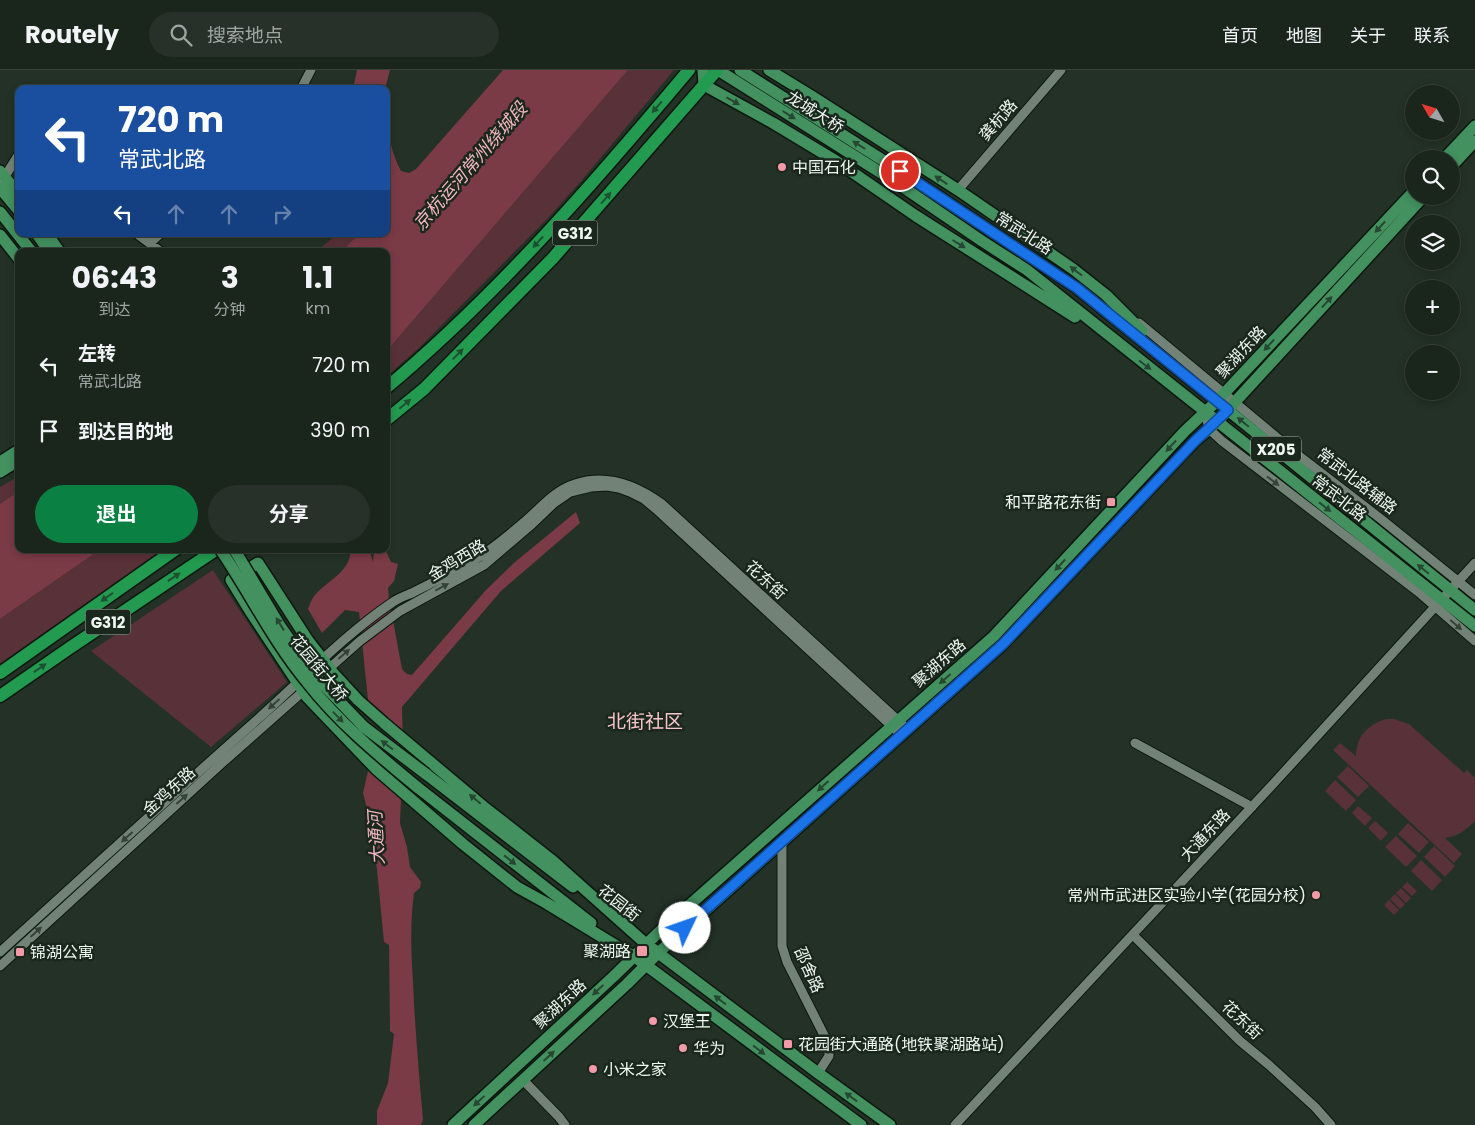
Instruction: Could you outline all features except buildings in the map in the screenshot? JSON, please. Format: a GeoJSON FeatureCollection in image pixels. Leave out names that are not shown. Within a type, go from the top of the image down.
{"type":"FeatureCollection","features":[{"type":"Feature","properties":{"kind":"highway","name":"G312"},"geometry":{"type":"LineString","coordinates":[[390,385],[422,358],[538,243],[689,70]]}},
{"type":"Feature","properties":{"kind":"highway","name":"G312"},"geometry":{"type":"LineString","coordinates":[[390,417],[424,389],[553,258],[718,70]]}},
{"type":"Feature","properties":{"kind":"highway","name":"G312"},"geometry":{"type":"LineString","coordinates":[[0,673],[170,553]]}},
{"type":"Feature","properties":{"kind":"highway","name":"G312"},"geometry":{"type":"LineString","coordinates":[[0,696],[70,647],[213,553]]}},
{"type":"Feature","properties":{"kind":"main road"},"geometry":{"type":"LineString","coordinates":[[703,70],[704,85],[774,123],[836,161],[916,216],[1120,346]]}},
{"type":"Feature","properties":{"kind":"main road","name":"龙城大桥"},"geometry":{"type":"LineString","coordinates":[[718,70],[897,176]]}},
{"type":"Feature","properties":{"kind":"main road","name":"龙城大桥"},"geometry":{"type":"LineString","coordinates":[[740,70],[897,176]]}},
{"type":"Feature","properties":{"kind":"main road"},"geometry":{"type":"LineString","coordinates":[[769,70],[958,190],[1073,269],[1106,295],[1187,377]]}},
{"type":"Feature","properties":{"kind":"main road"},"geometry":{"type":"LineString","coordinates":[[1452,150],[1475,126]]}},
{"type":"Feature","properties":{"kind":"main road"},"geometry":{"type":"LineString","coordinates":[[1460,157],[1475,141]]}},
{"type":"Feature","properties":{"kind":"main road","name":"常武北路"},"geometry":{"type":"LineString","coordinates":[[897,176],[1077,288],[1187,377],[1221,397],[1454,586],[1475,610]]}},
{"type":"Feature","properties":{"kind":"main road","name":"常武北路"},"geometry":{"type":"LineString","coordinates":[[897,176],[982,241],[1027,270],[1120,346],[1205,411],[1213,425],[1438,603],[1475,626]]}},
{"type":"Feature","properties":{"kind":"main road"},"geometry":{"type":"LineString","coordinates":[[2,177],[15,192]]}},
{"type":"Feature","properties":{"kind":"main road"},"geometry":{"type":"LineString","coordinates":[[0,188],[15,206]]}},
{"type":"Feature","properties":{"kind":"main road","name":"聚湖东路"},"geometry":{"type":"LineString","coordinates":[[452,1125],[614,976],[646,944],[994,636],[1405,202]]}},
{"type":"Feature","properties":{"kind":"main road","name":"聚湖东路"},"geometry":{"type":"LineString","coordinates":[[474,1125],[627,984],[658,952],[1003,644],[1195,441],[1231,406],[1416,205]]}},
{"type":"Feature","properties":{"kind":"main road"},"geometry":{"type":"LineString","coordinates":[[0,212],[15,231]]}},
{"type":"Feature","properties":{"kind":"main road"},"geometry":{"type":"LineString","coordinates":[[0,235],[15,254]]}},
{"type":"Feature","properties":{"kind":"main road"},"geometry":{"type":"LineString","coordinates":[[20,237],[29,248]]}},
{"type":"Feature","properties":{"kind":"main road"},"geometry":{"type":"LineString","coordinates":[[39,237],[47,248]]}},
{"type":"Feature","properties":{"kind":"main road"},"geometry":{"type":"LineString","coordinates":[[49,237],[57,248]]}},
{"type":"Feature","properties":{"kind":"main road"},"geometry":{"type":"LineString","coordinates":[[0,462],[15,453]]}},
{"type":"Feature","properties":{"kind":"main road"},"geometry":{"type":"LineString","coordinates":[[0,472],[15,463]]}},
{"type":"Feature","properties":{"kind":"main road","name":"花园街大桥"},"geometry":{"type":"LineString","coordinates":[[222,553],[273,635],[307,682],[360,740],[417,787]]}},
{"type":"Feature","properties":{"kind":"main road","name":"花园街大桥"},"geometry":{"type":"LineString","coordinates":[[236,553],[280,626],[314,675],[364,727],[426,774]]}},
{"type":"Feature","properties":{"kind":"main road"},"geometry":{"type":"LineString","coordinates":[[633,956],[517,887],[410,800],[367,761],[325,718],[300,687],[231,580],[258,563],[290,614],[326,664],[358,700],[516,833],[565,871],[646,944]]}},
{"type":"Feature","properties":{"kind":"main road","name":"花园街"},"geometry":{"type":"LineString","coordinates":[[426,774],[646,944],[890,1125]]}},
{"type":"Feature","properties":{"kind":"main road","name":"花园街"},"geometry":{"type":"LineString","coordinates":[[417,787],[633,956],[861,1125]]}},
{"type":"Feature","properties":{"kind":"street"},"geometry":{"type":"LineString","coordinates":[[303,85],[311,70]]}},
{"type":"Feature","properties":{"kind":"street","name":"龚杭路"},"geometry":{"type":"LineString","coordinates":[[958,190],[1061,70]]}},
{"type":"Feature","properties":{"kind":"street"},"geometry":{"type":"LineString","coordinates":[[2,177],[15,159]]}},
{"type":"Feature","properties":{"kind":"street"},"geometry":{"type":"LineString","coordinates":[[141,237],[156,248]]}},
{"type":"Feature","properties":{"kind":"street"},"geometry":{"type":"LineString","coordinates":[[150,243],[157,237]]}},
{"type":"Feature","properties":{"kind":"street"},"geometry":{"type":"LineString","coordinates":[[1077,288],[1106,295],[1221,397]]}},
{"type":"Feature","properties":{"kind":"street","name":"花东街"},"geometry":{"type":"LineString","coordinates":[[591,484],[602,480],[620,482],[635,487],[662,504],[904,732]]}},
{"type":"Feature","properties":{"kind":"street","name":"金鸡西路"},"geometry":{"type":"LineString","coordinates":[[357,630],[395,601],[475,560],[523,523],[548,499],[562,490],[576,484],[591,484]]}},
{"type":"Feature","properties":{"kind":"street","name":"金鸡西路"},"geometry":{"type":"LineString","coordinates":[[360,641],[400,611],[484,565],[532,524],[554,502],[570,492],[591,484]]}},
{"type":"Feature","properties":{"kind":"street","name":"大通东路"},"geometry":{"type":"LineString","coordinates":[[955,1125],[1252,807],[1475,563]]}},
{"type":"Feature","properties":{"kind":"street"},"geometry":{"type":"LineString","coordinates":[[1454,586],[1475,595]]}},
{"type":"Feature","properties":{"kind":"street"},"geometry":{"type":"LineString","coordinates":[[1438,603],[1475,641]]}},
{"type":"Feature","properties":{"kind":"street","name":"金鸡东路"},"geometry":{"type":"LineString","coordinates":[[0,952],[326,664],[357,630]]}},
{"type":"Feature","properties":{"kind":"street","name":"金鸡东路"},"geometry":{"type":"LineString","coordinates":[[326,664],[360,641]]}},
{"type":"Feature","properties":{"kind":"street","name":"金鸡东路"},"geometry":{"type":"LineString","coordinates":[[0,966],[215,769],[300,687]]}},
{"type":"Feature","properties":{"kind":"street"},"geometry":{"type":"LineString","coordinates":[[1135,743],[1252,807]]}},
{"type":"Feature","properties":{"kind":"street","name":"邵舍路"},"geometry":{"type":"LineString","coordinates":[[782,841],[782,946],[787,962],[829,1045],[828,1056],[818,1073]]}},
{"type":"Feature","properties":{"kind":"street","name":"花东街"},"geometry":{"type":"LineString","coordinates":[[1133,935],[1240,1041],[1282,1076],[1331,1125]]}},
{"type":"Feature","properties":{"kind":"street"},"geometry":{"type":"LineString","coordinates":[[523,1080],[560,1116],[565,1125]]}},
{"type":"Feature","properties":{"kind":"shaded area"},"geometry":{"type":"Polygon","coordinates":[[[628,70],[674,70],[548,218],[420,347],[390,373],[390,347],[628,70]]]}},
{"type":"Feature","properties":{"kind":"shaded area"},"geometry":{"type":"Polygon","coordinates":[[[333,237],[356,237],[345,248],[321,248],[333,237]]]}},
{"type":"Feature","properties":{"kind":"shaded area"},"geometry":{"type":"Polygon","coordinates":[[[15,478],[15,494],[0,504],[0,487],[15,478]]]}},
{"type":"Feature","properties":{"kind":"shaded area"},"geometry":{"type":"Polygon","coordinates":[[[95,553],[160,553],[0,665],[0,619],[95,553]]]}},
{"type":"Feature","properties":{"kind":"shaded area"},"geometry":{"type":"Polygon","coordinates":[[[213,570],[287,682],[211,747],[91,651],[213,570]]]}},
{"type":"Feature","properties":{"kind":"shaded area"},"geometry":{"type":"Polygon","coordinates":[[[1386,719],[1394,719],[1409,724],[1464,773],[1467,770],[1475,778],[1475,821],[1468,828],[1454,836],[1445,838],[1462,854],[1454,863],[1333,750],[1340,743],[1356,756],[1360,738],[1368,728],[1386,719]]]}},
{"type":"Feature","properties":{"kind":"shaded area"},"geometry":{"type":"Polygon","coordinates":[[[1348,766],[1369,786],[1358,797],[1337,777],[1348,766]]]}},
{"type":"Feature","properties":{"kind":"shaded area"},"geometry":{"type":"Polygon","coordinates":[[[1335,780],[1356,800],[1346,811],[1325,791],[1335,780]]]}},
{"type":"Feature","properties":{"kind":"shaded area"},"geometry":{"type":"Polygon","coordinates":[[[1358,806],[1372,818],[1365,826],[1352,813],[1358,806]]]}},
{"type":"Feature","properties":{"kind":"shaded area"},"geometry":{"type":"Polygon","coordinates":[[[1375,821],[1388,833],[1381,841],[1368,828],[1375,821]]]}},
{"type":"Feature","properties":{"kind":"shaded area"},"geometry":{"type":"Polygon","coordinates":[[[1408,823],[1429,842],[1419,853],[1398,834],[1408,823]]]}},
{"type":"Feature","properties":{"kind":"shaded area"},"geometry":{"type":"Polygon","coordinates":[[[1396,836],[1417,856],[1406,867],[1385,847],[1396,836]]]}},
{"type":"Feature","properties":{"kind":"shaded area"},"geometry":{"type":"Polygon","coordinates":[[[1434,846],[1455,866],[1445,877],[1424,857],[1434,846]]]}},
{"type":"Feature","properties":{"kind":"shaded area"},"geometry":{"type":"Polygon","coordinates":[[[1421,860],[1442,880],[1432,891],[1411,871],[1421,860]]]}},
{"type":"Feature","properties":{"kind":"shaded area"},"geometry":{"type":"Polygon","coordinates":[[[1407,882],[1417,891],[1412,896],[1402,887],[1407,882]]]}},
{"type":"Feature","properties":{"kind":"shaded area"},"geometry":{"type":"Polygon","coordinates":[[[1401,888],[1411,898],[1406,903],[1396,893],[1401,888]]]}},
{"type":"Feature","properties":{"kind":"shaded area"},"geometry":{"type":"Polygon","coordinates":[[[1395,894],[1405,904],[1400,909],[1390,899],[1395,894]]]}},
{"type":"Feature","properties":{"kind":"shaded area"},"geometry":{"type":"Polygon","coordinates":[[[1389,900],[1399,910],[1394,915],[1384,905],[1389,900]]]}},
{"type":"Feature","properties":{"kind":"water"},"geometry":{"type":"Polygon","coordinates":[[[357,70],[390,70],[386,85],[354,85],[357,70]]]}},
{"type":"Feature","properties":{"kind":"water","name":"京杭运河常州绕城段"},"geometry":{"type":"Polygon","coordinates":[[[503,70],[628,70],[390,347],[390,248],[345,248],[356,237],[390,237],[390,140],[401,171],[409,173],[416,169],[503,70]]]}},
{"type":"Feature","properties":{"kind":"water"},"geometry":{"type":"Polygon","coordinates":[[[15,494],[15,553],[95,553],[0,619],[0,504],[15,494]]]}},
{"type":"Feature","properties":{"kind":"water","name":"大通河"},"geometry":{"type":"Polygon","coordinates":[[[576,512],[580,523],[501,591],[402,707],[403,749],[400,823],[407,847],[410,867],[421,882],[420,888],[414,893],[411,938],[423,1120],[421,1125],[377,1125],[377,1111],[388,1083],[394,1034],[390,1031],[389,945],[384,942],[377,870],[369,816],[363,793],[373,749],[359,612],[345,610],[322,633],[308,609],[315,595],[343,569],[350,553],[370,553],[373,562],[374,553],[387,553],[391,562],[398,564],[394,581],[388,588],[389,599],[402,669],[407,674],[412,675],[486,590],[515,562],[576,512]]]}},
{"type":"Feature","properties":{"kind":"pier"},"geometry":{"type":"Polygon","coordinates":[[[367,715],[406,752],[404,795],[367,762],[370,749],[367,715]]]}},
{"type":"Feature","properties":{"kind":"place","name":"中国石化"},"geometry":{"type":"Point","coordinates":[782,167]}},
{"type":"Feature","properties":{"kind":"place","name":"和平路花东街"},"geometry":{"type":"Point","coordinates":[1111,502]}},
{"type":"Feature","properties":{"kind":"place","name":"常州市武进区实验小学(花园分校)"},"geometry":{"type":"Point","coordinates":[1316,895]}},
{"type":"Feature","properties":{"kind":"place","name":"聚湖路"},"geometry":{"type":"Point","coordinates":[642,951]}},
{"type":"Feature","properties":{"kind":"place","name":"锦湖公寓"},"geometry":{"type":"Point","coordinates":[20,952]}},
{"type":"Feature","properties":{"kind":"place","name":"汉堡王"},"geometry":{"type":"Point","coordinates":[653,1021]}},
{"type":"Feature","properties":{"kind":"place","name":"花园街大通路(地铁聚湖路站)"},"geometry":{"type":"Point","coordinates":[788,1044]}},
{"type":"Feature","properties":{"kind":"place","name":"华为"},"geometry":{"type":"Point","coordinates":[683,1048]}},
{"type":"Feature","properties":{"kind":"place","name":"小米之家"},"geometry":{"type":"Point","coordinates":[593,1069]}},
{"type":"Feature","properties":{"kind":"district","name":"北街社区"},"geometry":{"type":"Point","coordinates":[645,721]}},
{"type":"Feature","properties":{"kind":"route"},"geometry":{"type":"LineString","coordinates":[[685,928],[1003,644],[1195,441],[1228,410],[1077,288],[900,171]]}}]}
